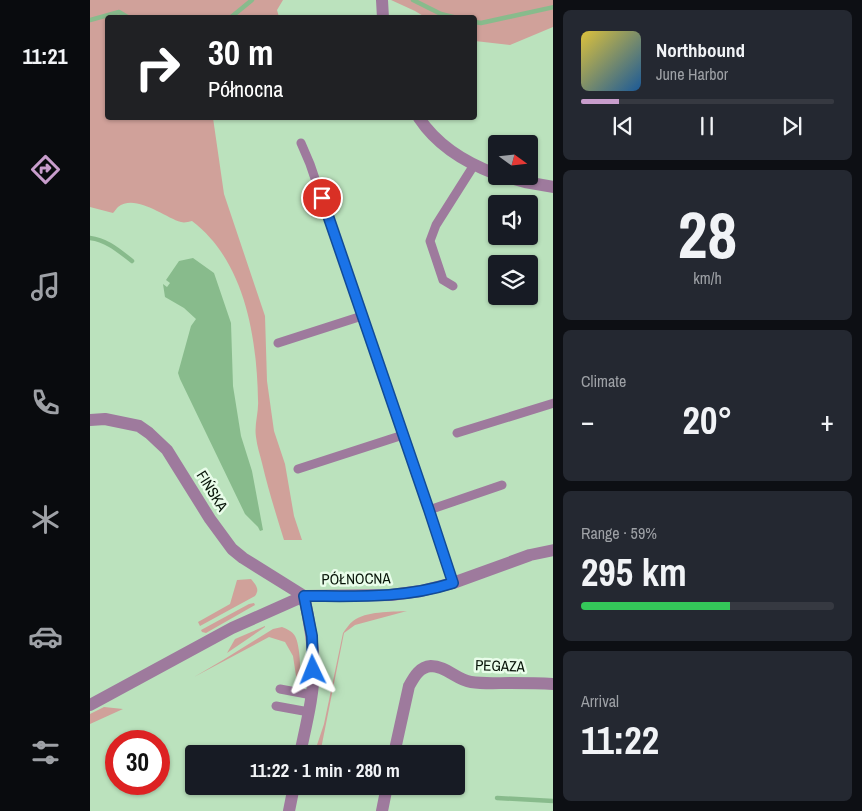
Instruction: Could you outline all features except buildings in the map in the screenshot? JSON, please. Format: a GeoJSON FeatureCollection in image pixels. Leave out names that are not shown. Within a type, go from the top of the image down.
{"type":"FeatureCollection","features":[{"type":"Feature","properties":{"kind":"street"},"geometry":{"type":"LineString","coordinates":[[382,0],[383,15]]}},
{"type":"Feature","properties":{"kind":"street"},"geometry":{"type":"LineString","coordinates":[[420,120],[440,141],[458,156],[488,171]]}},
{"type":"Feature","properties":{"kind":"street"},"geometry":{"type":"LineString","coordinates":[[538,184],[553,186]]}},
{"type":"Feature","properties":{"kind":"street","name":"FIŃSKA"},"geometry":{"type":"LineString","coordinates":[[90,420],[105,419],[139,426],[149,432],[167,450],[210,519],[232,549],[242,558],[304,596]]}},
{"type":"Feature","properties":{"kind":"street","name":"PÓŁNOCNA"},"geometry":{"type":"LineString","coordinates":[[90,705],[220,634],[304,596],[391,595],[421,591],[453,583],[530,555],[553,550]]}},
{"type":"Feature","properties":{"kind":"street"},"geometry":{"type":"LineString","coordinates":[[302,745],[312,695],[313,676],[311,631],[304,596]]}},
{"type":"Feature","properties":{"kind":"street","name":"PEGAZA"},"geometry":{"type":"LineString","coordinates":[[396,745],[409,686],[418,671],[425,668],[431,666],[440,668],[463,680],[481,684],[553,684]]}},
{"type":"Feature","properties":{"kind":"street"},"geometry":{"type":"LineString","coordinates":[[289,811],[292,795]]}},
{"type":"Feature","properties":{"kind":"street"},"geometry":{"type":"LineString","coordinates":[[382,811],[385,795]]}},
{"type":"Feature","properties":{"kind":"lane"},"geometry":{"type":"LineString","coordinates":[[301,143],[310,164],[453,583]]}},
{"type":"Feature","properties":{"kind":"lane"},"geometry":{"type":"LineString","coordinates":[[453,286],[443,280],[430,241],[436,225],[474,165]]}},
{"type":"Feature","properties":{"kind":"lane"},"geometry":{"type":"LineString","coordinates":[[278,343],[362,316]]}},
{"type":"Feature","properties":{"kind":"lane"},"geometry":{"type":"LineString","coordinates":[[457,433],[553,403]]}},
{"type":"Feature","properties":{"kind":"lane"},"geometry":{"type":"LineString","coordinates":[[298,468],[403,435]]}},
{"type":"Feature","properties":{"kind":"lane"},"geometry":{"type":"LineString","coordinates":[[429,510],[502,485]]}},
{"type":"Feature","properties":{"kind":"lane"},"geometry":{"type":"LineString","coordinates":[[280,689],[312,695]]}},
{"type":"Feature","properties":{"kind":"lane"},"geometry":{"type":"LineString","coordinates":[[276,706],[308,712]]}},
{"type":"Feature","properties":{"kind":"shaded area"},"geometry":{"type":"Polygon","coordinates":[[[90,0],[283,0],[277,10],[278,15],[105,15],[105,120],[213,120],[224,194],[265,316],[267,381],[274,431],[285,464],[294,516],[302,540],[284,540],[267,482],[256,437],[257,376],[251,327],[236,279],[225,257],[210,238],[192,221],[181,222],[141,204],[125,203],[113,213],[90,207],[90,0]]]}},
{"type":"Feature","properties":{"kind":"shaded area"},"geometry":{"type":"Polygon","coordinates":[[[391,0],[553,0],[553,27],[510,45],[477,41],[477,15],[422,15],[391,0]]]}},
{"type":"Feature","properties":{"kind":"shaded area"},"geometry":{"type":"Polygon","coordinates":[[[193,258],[214,273],[231,323],[233,386],[241,436],[252,471],[263,530],[260,531],[245,514],[178,373],[191,326],[196,319],[184,308],[165,297],[163,284],[167,287],[170,283],[166,280],[179,261],[193,258]]]}},
{"type":"Feature","properties":{"kind":"shaded area"},"geometry":{"type":"Polygon","coordinates":[[[251,579],[257,589],[255,596],[200,626],[198,622],[230,604],[237,580],[251,579]]]}},
{"type":"Feature","properties":{"kind":"shaded area"},"geometry":{"type":"Polygon","coordinates":[[[254,603],[255,605],[206,633],[202,632],[201,630],[254,603]]]}},
{"type":"Feature","properties":{"kind":"shaded area"},"geometry":{"type":"Polygon","coordinates":[[[407,611],[355,625],[344,633],[322,745],[317,745],[324,724],[343,633],[358,618],[379,613],[407,611]]]}},
{"type":"Feature","properties":{"kind":"shaded area"},"geometry":{"type":"Polygon","coordinates":[[[265,627],[227,653],[235,639],[265,627]]]}},
{"type":"Feature","properties":{"kind":"shaded area"},"geometry":{"type":"Polygon","coordinates":[[[282,627],[288,629],[297,641],[301,688],[298,689],[293,656],[285,642],[269,637],[194,677],[273,629],[282,627]]]}},
{"type":"Feature","properties":{"kind":"shaded area"},"geometry":{"type":"Polygon","coordinates":[[[104,707],[123,709],[90,724],[90,714],[104,707]]]}},
{"type":"Feature","properties":{"kind":"waterway"},"geometry":{"type":"LineString","coordinates":[[234,15],[252,0]]}},
{"type":"Feature","properties":{"kind":"waterway"},"geometry":{"type":"LineString","coordinates":[[413,0],[445,15]]}},
{"type":"Feature","properties":{"kind":"waterway"},"geometry":{"type":"LineString","coordinates":[[477,22],[553,7]]}},
{"type":"Feature","properties":{"kind":"waterway"},"geometry":{"type":"LineString","coordinates":[[108,15],[119,12],[124,15]]}},
{"type":"Feature","properties":{"kind":"waterway"},"geometry":{"type":"LineString","coordinates":[[90,20],[105,16]]}},
{"type":"Feature","properties":{"kind":"waterway"},"geometry":{"type":"LineString","coordinates":[[90,238],[107,244],[132,261]]}},
{"type":"Feature","properties":{"kind":"waterway"},"geometry":{"type":"LineString","coordinates":[[497,798],[553,801]]}},
{"type":"Feature","properties":{"kind":"route"},"geometry":{"type":"LineString","coordinates":[[313,670],[312,636],[304,596],[408,594],[453,583],[322,198]]}}]}
